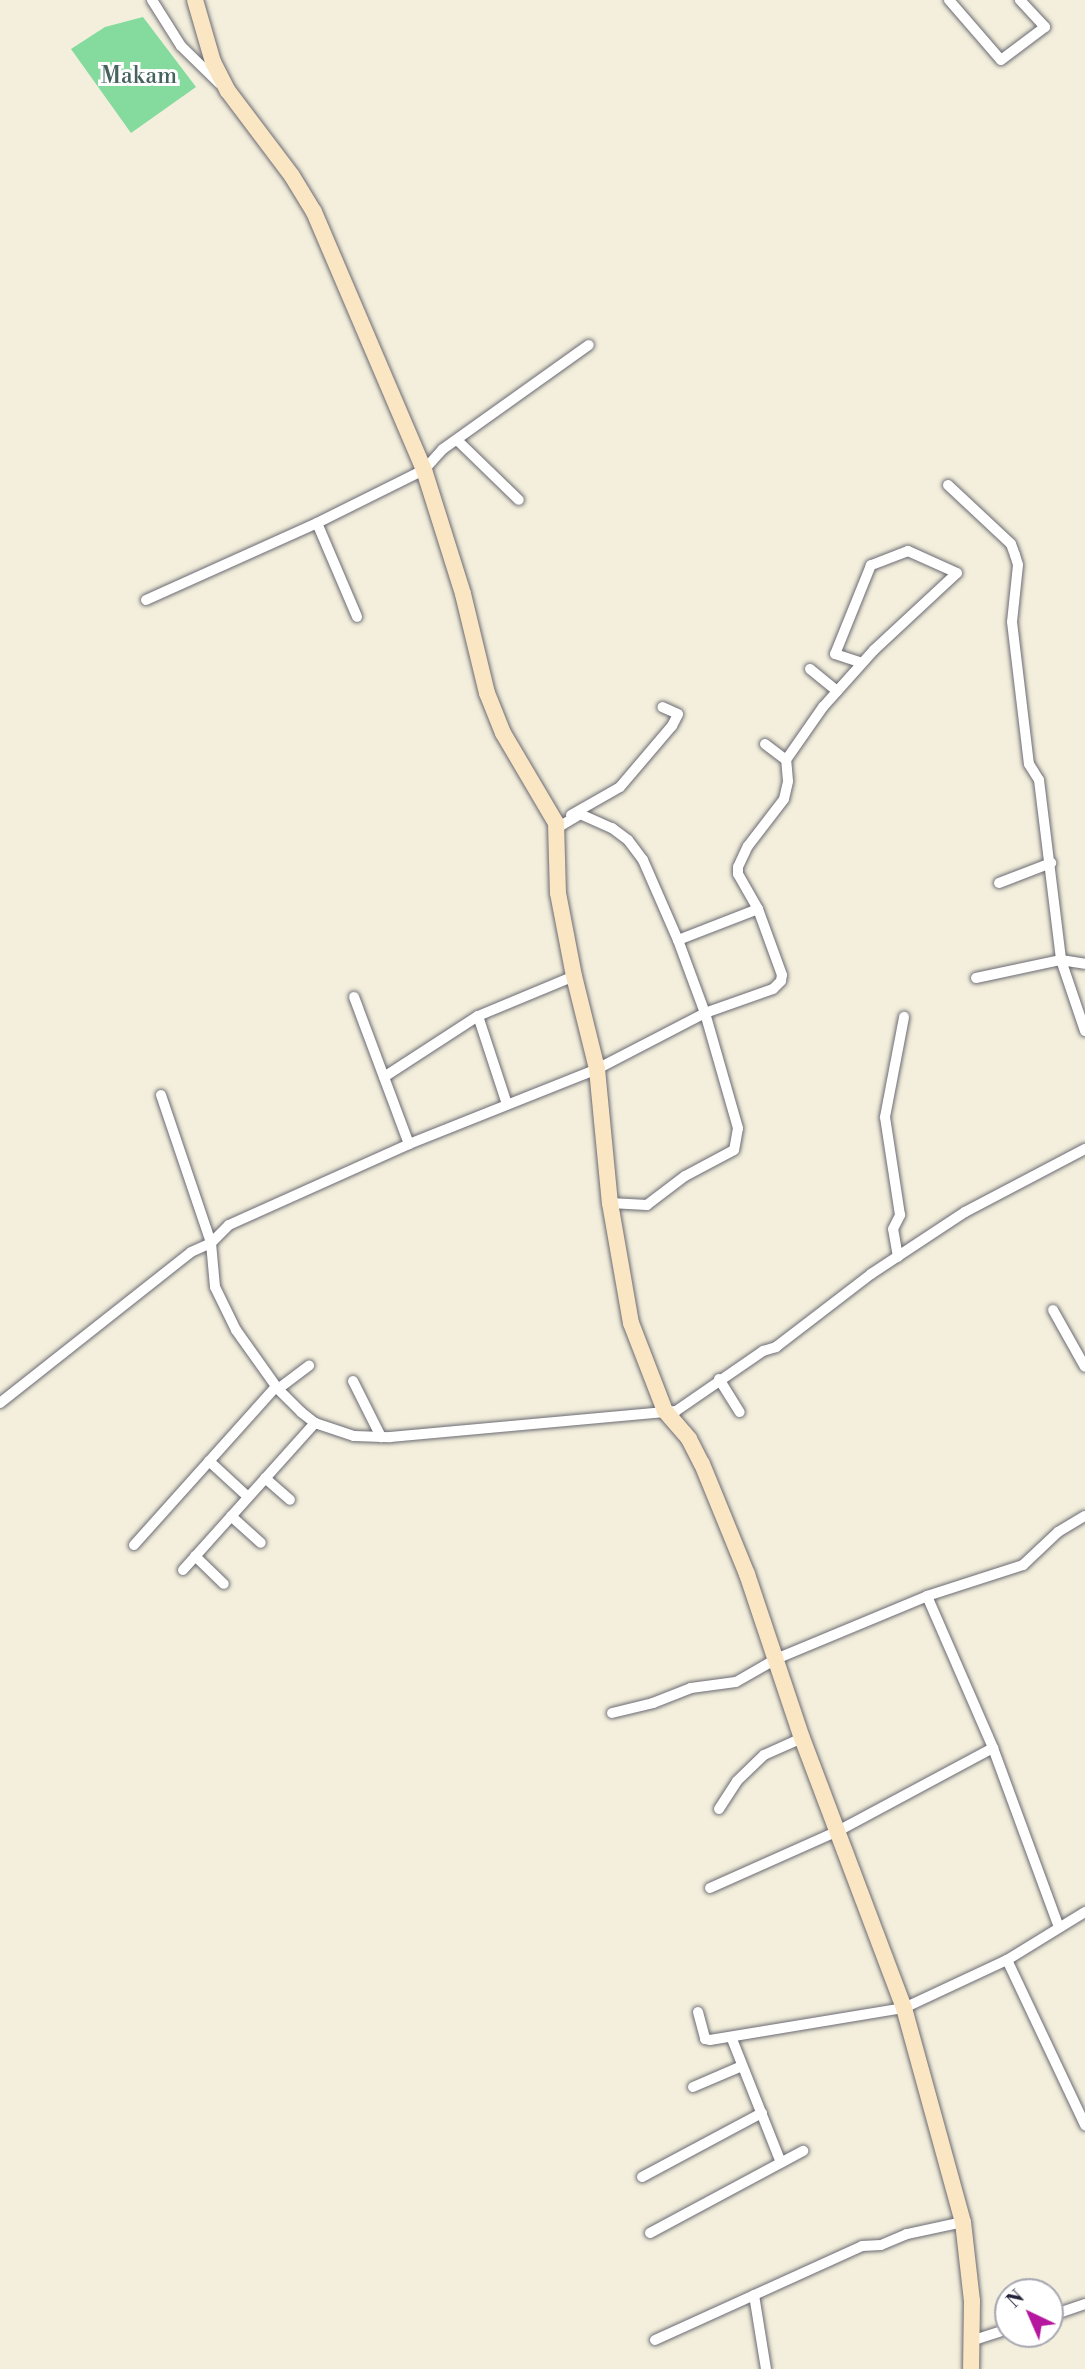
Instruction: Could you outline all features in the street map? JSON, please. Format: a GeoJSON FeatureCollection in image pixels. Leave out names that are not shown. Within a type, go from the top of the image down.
{"type":"FeatureCollection","features":[{"type":"Feature","properties":{"kind":"street"},"geometry":{"type":"LineString","coordinates":[[152,0],[181,46],[228,91],[292,176],[314,212],[424,470],[463,594],[487,693],[519,761],[557,825],[558,893],[574,976],[597,1069],[610,1203],[631,1323],[665,1411],[689,1439],[702,1464],[747,1574],[803,1738],[904,2008],[963,2222],[972,2301],[971,2369]]}},
{"type":"Feature","properties":{"kind":"street"},"geometry":{"type":"LineString","coordinates":[[195,0],[213,62],[228,91]]}},
{"type":"Feature","properties":{"kind":"street"},"geometry":{"type":"LineString","coordinates":[[949,0],[1001,60],[1045,27],[1020,0]]}},
{"type":"Feature","properties":{"kind":"street"},"geometry":{"type":"LineString","coordinates":[[146,600],[317,523],[424,470],[443,449],[589,345]]}},
{"type":"Feature","properties":{"kind":"street"},"geometry":{"type":"LineString","coordinates":[[457,440],[519,500]]}},
{"type":"Feature","properties":{"kind":"street"},"geometry":{"type":"LineString","coordinates":[[948,485],[1011,544],[1018,565],[1012,622],[1028,764],[1039,780],[1061,961],[1085,1031]]}},
{"type":"Feature","properties":{"kind":"street"},"geometry":{"type":"LineString","coordinates":[[317,523],[357,617]]}},
{"type":"Feature","properties":{"kind":"street"},"geometry":{"type":"LineString","coordinates":[[0,1403],[191,1252],[211,1243],[229,1225],[253,1212],[409,1144],[597,1069],[705,1013],[773,989],[781,981],[782,975],[758,909],[738,874],[738,867],[748,846],[785,799],[788,781],[786,760],[837,691],[862,663],[955,578],[957,573],[908,551],[872,565],[835,654],[862,663]]}},
{"type":"Feature","properties":{"kind":"street"},"geometry":{"type":"LineString","coordinates":[[810,669],[837,691]]}},
{"type":"Feature","properties":{"kind":"street"},"geometry":{"type":"LineString","coordinates":[[557,825],[620,787],[677,720],[678,714],[662,707]]}},
{"type":"Feature","properties":{"kind":"street"},"geometry":{"type":"LineString","coordinates":[[765,744],[786,760]]}},
{"type":"Feature","properties":{"kind":"street"},"geometry":{"type":"LineString","coordinates":[[557,825],[580,814],[612,828],[628,840],[643,860],[678,940],[705,1013],[738,1128],[737,1145],[719,1160],[685,1176],[647,1205],[610,1203]]}},
{"type":"Feature","properties":{"kind":"street"},"geometry":{"type":"LineString","coordinates":[[999,883],[1051,863]]}},
{"type":"Feature","properties":{"kind":"street"},"geometry":{"type":"LineString","coordinates":[[678,940],[758,909]]}},
{"type":"Feature","properties":{"kind":"street"},"geometry":{"type":"LineString","coordinates":[[976,978],[1061,961],[1085,964]]}},
{"type":"Feature","properties":{"kind":"street"},"geometry":{"type":"LineString","coordinates":[[384,1077],[478,1016],[574,976]]}},
{"type":"Feature","properties":{"kind":"street"},"geometry":{"type":"LineString","coordinates":[[354,997],[409,1144]]}},
{"type":"Feature","properties":{"kind":"street"},"geometry":{"type":"LineString","coordinates":[[478,1016],[507,1104]]}},
{"type":"Feature","properties":{"kind":"street"},"geometry":{"type":"LineString","coordinates":[[898,1257],[893,1229],[900,1216],[885,1117],[893,1088],[904,1017]]}},
{"type":"Feature","properties":{"kind":"street"},"geometry":{"type":"LineString","coordinates":[[161,1095],[211,1243],[215,1287],[224,1310],[277,1388],[315,1423],[354,1436],[381,1437],[676,1411],[719,1379],[763,1351],[776,1347],[898,1257],[965,1212],[1085,1149]]}},
{"type":"Feature","properties":{"kind":"street"},"geometry":{"type":"LineString","coordinates":[[1053,1310],[1085,1367]]}},
{"type":"Feature","properties":{"kind":"street"},"geometry":{"type":"LineString","coordinates":[[134,1545],[277,1388],[309,1366]]}},
{"type":"Feature","properties":{"kind":"street"},"geometry":{"type":"LineString","coordinates":[[719,1379],[740,1412]]}},
{"type":"Feature","properties":{"kind":"street"},"geometry":{"type":"LineString","coordinates":[[353,1381],[381,1437]]}},
{"type":"Feature","properties":{"kind":"street"},"geometry":{"type":"LineString","coordinates":[[183,1570],[315,1423]]}},
{"type":"Feature","properties":{"kind":"street"},"geometry":{"type":"LineString","coordinates":[[209,1461],[248,1497]]}},
{"type":"Feature","properties":{"kind":"street"},"geometry":{"type":"LineString","coordinates":[[265,1478],[290,1500]]}},
{"type":"Feature","properties":{"kind":"street"},"geometry":{"type":"LineString","coordinates":[[231,1516],[261,1543]]}},
{"type":"Feature","properties":{"kind":"street"},"geometry":{"type":"LineString","coordinates":[[612,1713],[653,1703],[691,1688],[737,1682],[776,1659],[927,1596],[1023,1565],[1058,1532],[1085,1516]]}},
{"type":"Feature","properties":{"kind":"street"},"geometry":{"type":"LineString","coordinates":[[195,1556],[224,1584]]}},
{"type":"Feature","properties":{"kind":"street"},"geometry":{"type":"LineString","coordinates":[[927,1596],[993,1748],[1058,1925]]}},
{"type":"Feature","properties":{"kind":"street"},"geometry":{"type":"LineString","coordinates":[[719,1809],[737,1781],[764,1755],[803,1738]]}},
{"type":"Feature","properties":{"kind":"street"},"geometry":{"type":"LineString","coordinates":[[710,1888],[838,1831],[993,1748]]}},
{"type":"Feature","properties":{"kind":"street"},"geometry":{"type":"LineString","coordinates":[[698,2012],[705,2039],[732,2039],[904,2008],[1007,1960],[1058,1925],[1085,1912]]}},
{"type":"Feature","properties":{"kind":"street"},"geometry":{"type":"LineString","coordinates":[[1007,1960],[1085,2125]]}},
{"type":"Feature","properties":{"kind":"street"},"geometry":{"type":"LineString","coordinates":[[732,2039],[781,2163]]}},
{"type":"Feature","properties":{"kind":"street"},"geometry":{"type":"LineString","coordinates":[[693,2087],[742,2066]]}},
{"type":"Feature","properties":{"kind":"street"},"geometry":{"type":"LineString","coordinates":[[642,2177],[762,2113]]}},
{"type":"Feature","properties":{"kind":"street"},"geometry":{"type":"LineString","coordinates":[[650,2233],[803,2151]]}},
{"type":"Feature","properties":{"kind":"street"},"geometry":{"type":"LineString","coordinates":[[655,2340],[862,2246],[881,2245],[907,2234],[963,2222]]}},
{"type":"Feature","properties":{"kind":"street"},"geometry":{"type":"LineString","coordinates":[[754,2295],[766,2369]]}},
{"type":"Feature","properties":{"kind":"street"},"geometry":{"type":"LineString","coordinates":[[1064,2311],[1085,2304]]}},
{"type":"Feature","properties":{"kind":"street"},"geometry":{"type":"LineString","coordinates":[[971,2341],[994,2334]]}},
{"type":"Feature","properties":{"kind":"green space","name":"Makam"},"geometry":{"type":"Polygon","coordinates":[[[143,17],[196,87],[131,133],[71,49],[105,27],[143,17]]]}}]}
